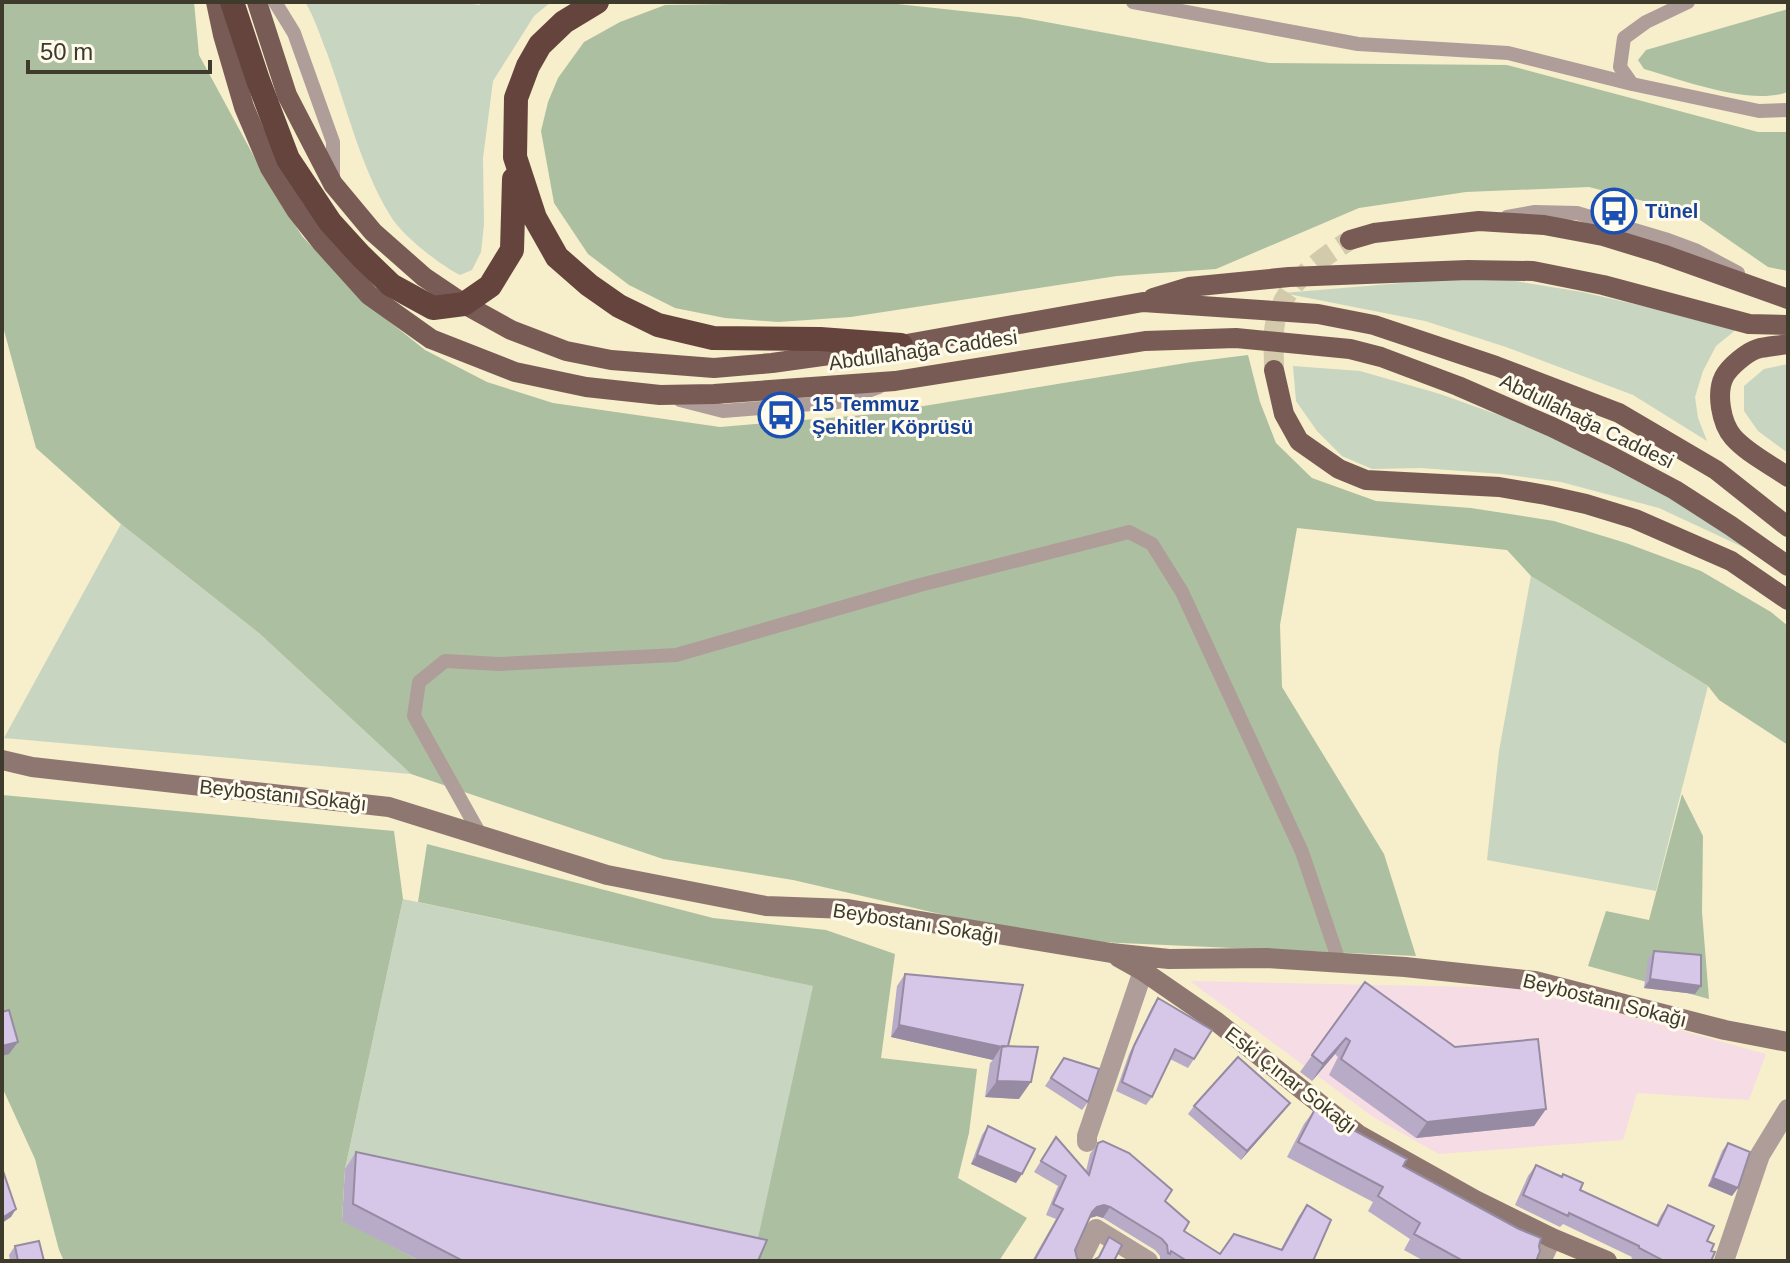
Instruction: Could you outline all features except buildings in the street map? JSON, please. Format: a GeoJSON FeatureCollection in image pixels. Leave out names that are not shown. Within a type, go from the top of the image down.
{"type":"FeatureCollection","features":[{"type":"Feature","properties":{"kind":"highway"},"geometry":{"type":"LineString","coordinates":[[232,2],[288,159],[330,222],[361,256],[391,285],[433,308],[464,304],[490,286],[512,250],[516,98],[540,45],[564,22],[597,2]]}},
{"type":"Feature","properties":{"kind":"highway"},"geometry":{"type":"LineString","coordinates":[[515,157],[535,218],[557,257],[589,285],[632,313],[658,325],[713,338],[820,339],[901,345]]}},
{"type":"Feature","properties":{"kind":"main road","name":"Abdullahağa Caddesi"},"geometry":{"type":"LineString","coordinates":[[216,2],[244,107],[270,168],[296,210],[322,243],[369,295],[431,339],[515,372],[586,387],[660,395],[782,391],[895,381],[1145,341],[1236,338],[1350,349],[1381,357],[1458,386],[1611,456],[1698,504],[1788,566]]}},
{"type":"Feature","properties":{"kind":"main road","name":"Abdullahağa Caddesi"},"geometry":{"type":"LineString","coordinates":[[257,2],[287,95],[333,184],[373,232],[424,277],[464,304],[511,330],[566,351],[611,360],[714,368],[901,345],[1143,302],[1318,314],[1374,325],[1496,366],[1619,413],[1716,470],[1788,527]]}},
{"type":"Feature","properties":{"kind":"main road"},"geometry":{"type":"LineString","coordinates":[[1350,240],[1374,233],[1479,221],[1544,225],[1603,236],[1662,254],[1786,299]]}},
{"type":"Feature","properties":{"kind":"main road"},"geometry":{"type":"LineString","coordinates":[[1143,302],[1189,287],[1289,277],[1468,270],[1533,271],[1603,285],[1749,324],[1788,325]]}},
{"type":"Feature","properties":{"kind":"main road"},"geometry":{"type":"LineString","coordinates":[[1788,344],[1755,349],[1725,376],[1721,406],[1731,435],[1788,477]]}},
{"type":"Feature","properties":{"kind":"main road"},"geometry":{"type":"LineString","coordinates":[[1274,370],[1284,414],[1299,441],[1339,469],[1366,480],[1499,487],[1586,504],[1635,519],[1731,561],[1788,600]]}},
{"type":"Feature","properties":{"kind":"street","name":"Beybostanı Sokağı"},"geometry":{"type":"LineString","coordinates":[[2,760],[32,767],[389,807],[607,875],[766,906],[848,909],[1111,953],[1169,959],[1267,958],[1405,967],[1535,981],[1725,1030],[1788,1042]]}},
{"type":"Feature","properties":{"kind":"street","name":"Eski Çınar Sokağı"},"geometry":{"type":"LineString","coordinates":[[1111,953],[1217,1022],[1359,1135],[1475,1200],[1607,1261]]}},
{"type":"Feature","properties":{"kind":"street"},"geometry":{"type":"LineString","coordinates":[[1087,1142],[1143,971]]}},
{"type":"Feature","properties":{"kind":"street"},"geometry":{"type":"LineString","coordinates":[[1724,1261],[1760,1155],[1788,1109]]}},
{"type":"Feature","properties":{"kind":"street"},"geometry":{"type":"LineString","coordinates":[[1080,1261],[1096,1229],[1148,1261]]}},
{"type":"Feature","properties":{"kind":"street"},"geometry":{"type":"LineString","coordinates":[[1541,1261],[1552,1238]]}},
{"type":"Feature","properties":{"kind":"lane"},"geometry":{"type":"LineString","coordinates":[[275,2],[294,33],[333,142],[333,184]]}},
{"type":"Feature","properties":{"kind":"lane"},"geometry":{"type":"LineString","coordinates":[[1133,2],[1358,44],[1508,53],[1759,111],[1788,110]]}},
{"type":"Feature","properties":{"kind":"lane"},"geometry":{"type":"LineString","coordinates":[[1632,84],[1620,67],[1624,38],[1646,22],[1688,2]]}},
{"type":"Feature","properties":{"kind":"lane"},"geometry":{"type":"LineString","coordinates":[[481,836],[414,716],[419,682],[445,661],[499,664],[676,655],[920,585],[1129,532],[1152,544],[1182,592],[1302,852],[1340,964]]}},
{"type":"Feature","properties":{"kind":"shaded area"},"geometry":{"type":"Polygon","coordinates":[[[1190,981],[1527,988],[1766,1054],[1749,1100],[1637,1093],[1623,1140],[1439,1154],[1373,1117],[1190,981]]]}},
{"type":"Feature","properties":{"kind":"green space"},"geometry":{"type":"Polygon","coordinates":[[[2,2],[194,2],[199,55],[264,175],[302,236],[360,298],[425,350],[487,382],[553,403],[720,427],[875,414],[1248,355],[1260,402],[1276,443],[1312,478],[1376,501],[1471,508],[1554,521],[1701,571],[1771,612],[1788,626],[1788,745],[1719,700],[1708,686],[1531,576],[1507,550],[1297,528],[1280,625],[1282,687],[1384,854],[1416,956],[1053,940],[793,880],[663,859],[411,774],[260,634],[121,524],[36,448],[2,323],[2,2]]]}},
{"type":"Feature","properties":{"kind":"green space"},"geometry":{"type":"Polygon","coordinates":[[[305,2],[458,2],[479,5],[485,2],[551,2],[534,16],[493,81],[483,158],[484,224],[481,252],[472,270],[460,275],[442,264],[412,240],[390,215],[362,156],[327,53],[305,2]]]}},
{"type":"Feature","properties":{"kind":"green space"},"geometry":{"type":"Polygon","coordinates":[[[879,2],[1019,17],[1269,63],[1507,65],[1758,132],[1788,132],[1788,271],[1768,267],[1690,213],[1589,187],[1466,192],[1359,208],[1216,269],[1117,276],[851,317],[778,322],[725,318],[675,308],[629,285],[588,254],[554,203],[541,131],[558,78],[584,42],[620,22],[665,5],[879,2]]]}},
{"type":"Feature","properties":{"kind":"green space"},"geometry":{"type":"Polygon","coordinates":[[[1788,9],[1788,92],[1755,96],[1716,90],[1644,69],[1638,60],[1646,50],[1788,9]]]}},
{"type":"Feature","properties":{"kind":"green space"},"geometry":{"type":"Polygon","coordinates":[[[1438,280],[1509,280],[1582,292],[1738,328],[1716,346],[1703,371],[1695,397],[1698,418],[1707,441],[1633,395],[1506,347],[1425,321],[1283,293],[1438,280]]]}},
{"type":"Feature","properties":{"kind":"green space"},"geometry":{"type":"Polygon","coordinates":[[[1788,364],[1788,453],[1758,431],[1744,411],[1744,386],[1764,369],[1788,364]]]}},
{"type":"Feature","properties":{"kind":"green space"},"geometry":{"type":"Polygon","coordinates":[[[1293,366],[1360,371],[1440,394],[1527,425],[1686,505],[1747,549],[1659,508],[1561,482],[1421,468],[1372,469],[1342,456],[1317,431],[1296,401],[1293,366]]]}},
{"type":"Feature","properties":{"kind":"green space"},"geometry":{"type":"Polygon","coordinates":[[[121,524],[260,634],[411,774],[4,738],[121,524]]]}},
{"type":"Feature","properties":{"kind":"green space"},"geometry":{"type":"Polygon","coordinates":[[[1531,576],[1708,686],[1656,891],[1487,860],[1499,751],[1531,576]]]}},
{"type":"Feature","properties":{"kind":"green space"},"geometry":{"type":"Polygon","coordinates":[[[1682,794],[1703,836],[1702,912],[1709,999],[1588,966],[1606,911],[1649,920],[1682,794]]]}},
{"type":"Feature","properties":{"kind":"green space"},"geometry":{"type":"Polygon","coordinates":[[[2,795],[394,831],[403,899],[345,1169],[342,1220],[420,1261],[64,1261],[35,1159],[2,1087],[2,795]]]}},
{"type":"Feature","properties":{"kind":"green space"},"geometry":{"type":"Polygon","coordinates":[[[427,844],[713,918],[826,930],[895,954],[881,1058],[977,1069],[969,1133],[958,1178],[1027,1218],[999,1261],[753,1261],[813,986],[418,902],[427,844]]]}},
{"type":"Feature","properties":{"kind":"green space"},"geometry":{"type":"Polygon","coordinates":[[[403,899],[814,986],[755,1256],[345,1169],[403,899]]]}},
{"type":"Feature","properties":{"kind":"tunnel"},"geometry":{"type":"LineString","coordinates":[[1274,370],[1274,331],[1283,302],[1301,277],[1350,240]]}},
{"type":"Feature","properties":{"kind":"place","name":"Tünel"},"geometry":{"type":"Point","coordinates":[1614,211]}},
{"type":"Feature","properties":{"kind":"place","name":"15 Temmuz Şehitler Köprüsü"},"geometry":{"type":"Point","coordinates":[781,415]}}]}
